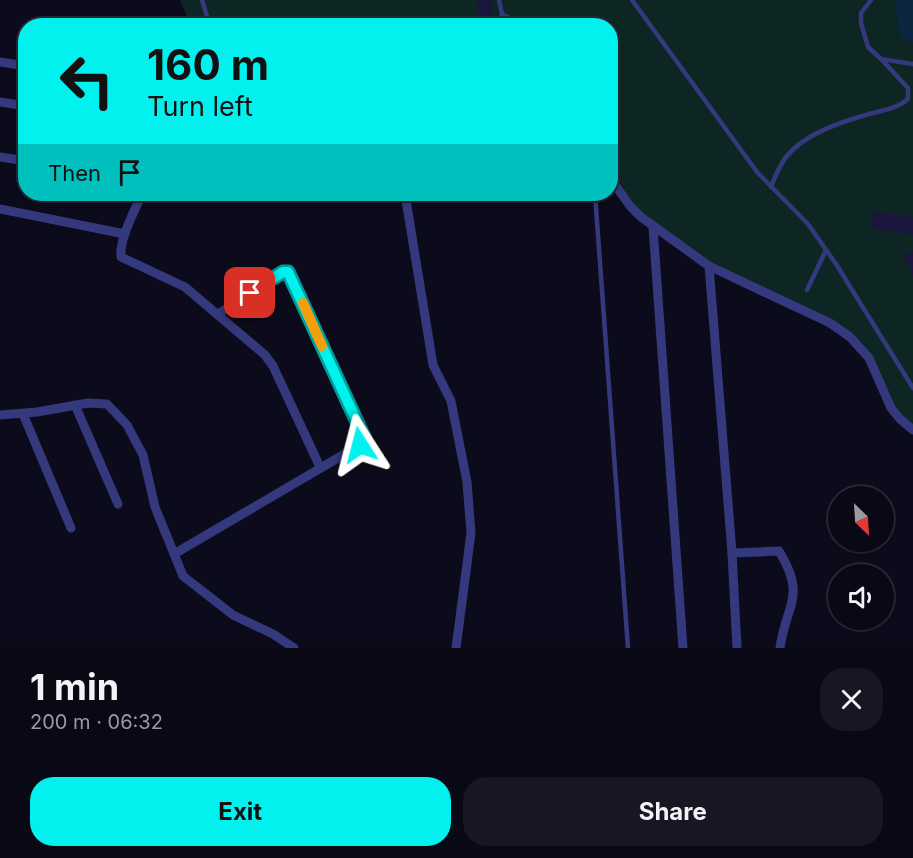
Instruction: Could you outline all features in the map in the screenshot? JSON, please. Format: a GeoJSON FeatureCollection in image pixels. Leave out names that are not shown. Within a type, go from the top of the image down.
{"type":"FeatureCollection","features":[{"type":"Feature","properties":{"kind":"street"},"geometry":{"type":"LineString","coordinates":[[0,62],[18,65]]}},
{"type":"Feature","properties":{"kind":"street"},"geometry":{"type":"LineString","coordinates":[[0,102],[18,105]]}},
{"type":"Feature","properties":{"kind":"street"},"geometry":{"type":"LineString","coordinates":[[0,157],[18,160]]}},
{"type":"Feature","properties":{"kind":"street"},"geometry":{"type":"LineString","coordinates":[[618,190],[630,207],[653,227],[709,266],[830,323],[850,337],[869,358],[891,408],[913,430]]}},
{"type":"Feature","properties":{"kind":"street"},"geometry":{"type":"LineString","coordinates":[[139,201],[120,252],[123,259],[185,287],[265,355],[273,366],[320,467]]}},
{"type":"Feature","properties":{"kind":"street"},"geometry":{"type":"LineString","coordinates":[[406,201],[433,365],[451,401],[467,482],[471,533],[456,648]]}},
{"type":"Feature","properties":{"kind":"street"},"geometry":{"type":"LineString","coordinates":[[0,209],[125,234]]}},
{"type":"Feature","properties":{"kind":"street"},"geometry":{"type":"LineString","coordinates":[[653,227],[683,648]]}},
{"type":"Feature","properties":{"kind":"street"},"geometry":{"type":"LineString","coordinates":[[709,266],[732,553],[737,648]]}},
{"type":"Feature","properties":{"kind":"street"},"geometry":{"type":"LineString","coordinates":[[174,554],[365,440],[287,271],[218,314]]}},
{"type":"Feature","properties":{"kind":"street"},"geometry":{"type":"LineString","coordinates":[[0,415],[23,414],[99,402],[107,404],[127,425],[143,455],[155,507],[183,576],[233,615],[273,634],[294,648]]}},
{"type":"Feature","properties":{"kind":"street"},"geometry":{"type":"LineString","coordinates":[[75,405],[118,504]]}},
{"type":"Feature","properties":{"kind":"street"},"geometry":{"type":"LineString","coordinates":[[23,414],[71,528]]}},
{"type":"Feature","properties":{"kind":"street"},"geometry":{"type":"LineString","coordinates":[[732,553],[779,551],[789,568],[794,590],[793,601],[780,648]]}},
{"type":"Feature","properties":{"kind":"lane"},"geometry":{"type":"LineString","coordinates":[[202,0],[208,18]]}},
{"type":"Feature","properties":{"kind":"lane"},"geometry":{"type":"LineString","coordinates":[[499,0],[500,18]]}},
{"type":"Feature","properties":{"kind":"lane"},"geometry":{"type":"LineString","coordinates":[[632,0],[757,172],[798,213],[826,250],[913,388]]}},
{"type":"Feature","properties":{"kind":"lane"},"geometry":{"type":"LineString","coordinates":[[771,187],[787,156],[804,142],[822,131],[868,114],[887,110],[903,104],[908,99],[908,88],[868,47],[861,23],[861,13],[872,0]]}},
{"type":"Feature","properties":{"kind":"lane"},"geometry":{"type":"LineString","coordinates":[[501,15],[507,18]]}},
{"type":"Feature","properties":{"kind":"lane"},"geometry":{"type":"LineString","coordinates":[[881,59],[913,64]]}},
{"type":"Feature","properties":{"kind":"lane"},"geometry":{"type":"LineString","coordinates":[[596,201],[628,648]]}},
{"type":"Feature","properties":{"kind":"lane"},"geometry":{"type":"LineString","coordinates":[[807,290],[826,250]]}},
{"type":"Feature","properties":{"kind":"green space"},"geometry":{"type":"Polygon","coordinates":[[[180,0],[913,0],[913,427],[894,407],[861,342],[711,264],[632,205],[618,184],[618,18],[188,18],[180,0]]]}},
{"type":"Feature","properties":{"kind":"water"},"geometry":{"type":"Polygon","coordinates":[[[895,0],[913,0],[913,42],[902,40],[895,0]]]}},
{"type":"Feature","properties":{"kind":"building"},"geometry":{"type":"Polygon","coordinates":[[[482,-1],[488,-1],[493,4],[491,13],[485,16],[479,13],[476,7],[482,-1]]]}},
{"type":"Feature","properties":{"kind":"building"},"geometry":{"type":"Polygon","coordinates":[[[874,211],[913,218],[913,235],[870,227],[874,211]]]}},
{"type":"Feature","properties":{"kind":"building"},"geometry":{"type":"Polygon","coordinates":[[[913,252],[912,275],[909,262],[905,263],[904,254],[913,252]]]}},
{"type":"Feature","properties":{"kind":"slow traffic"},"geometry":{"type":"LineString","coordinates":[[303,303],[322,346]]}},
{"type":"Feature","properties":{"kind":"route"},"geometry":{"type":"LineString","coordinates":[[250,293],[283,272],[288,272],[364,437],[365,440],[360,445]]}}]}
